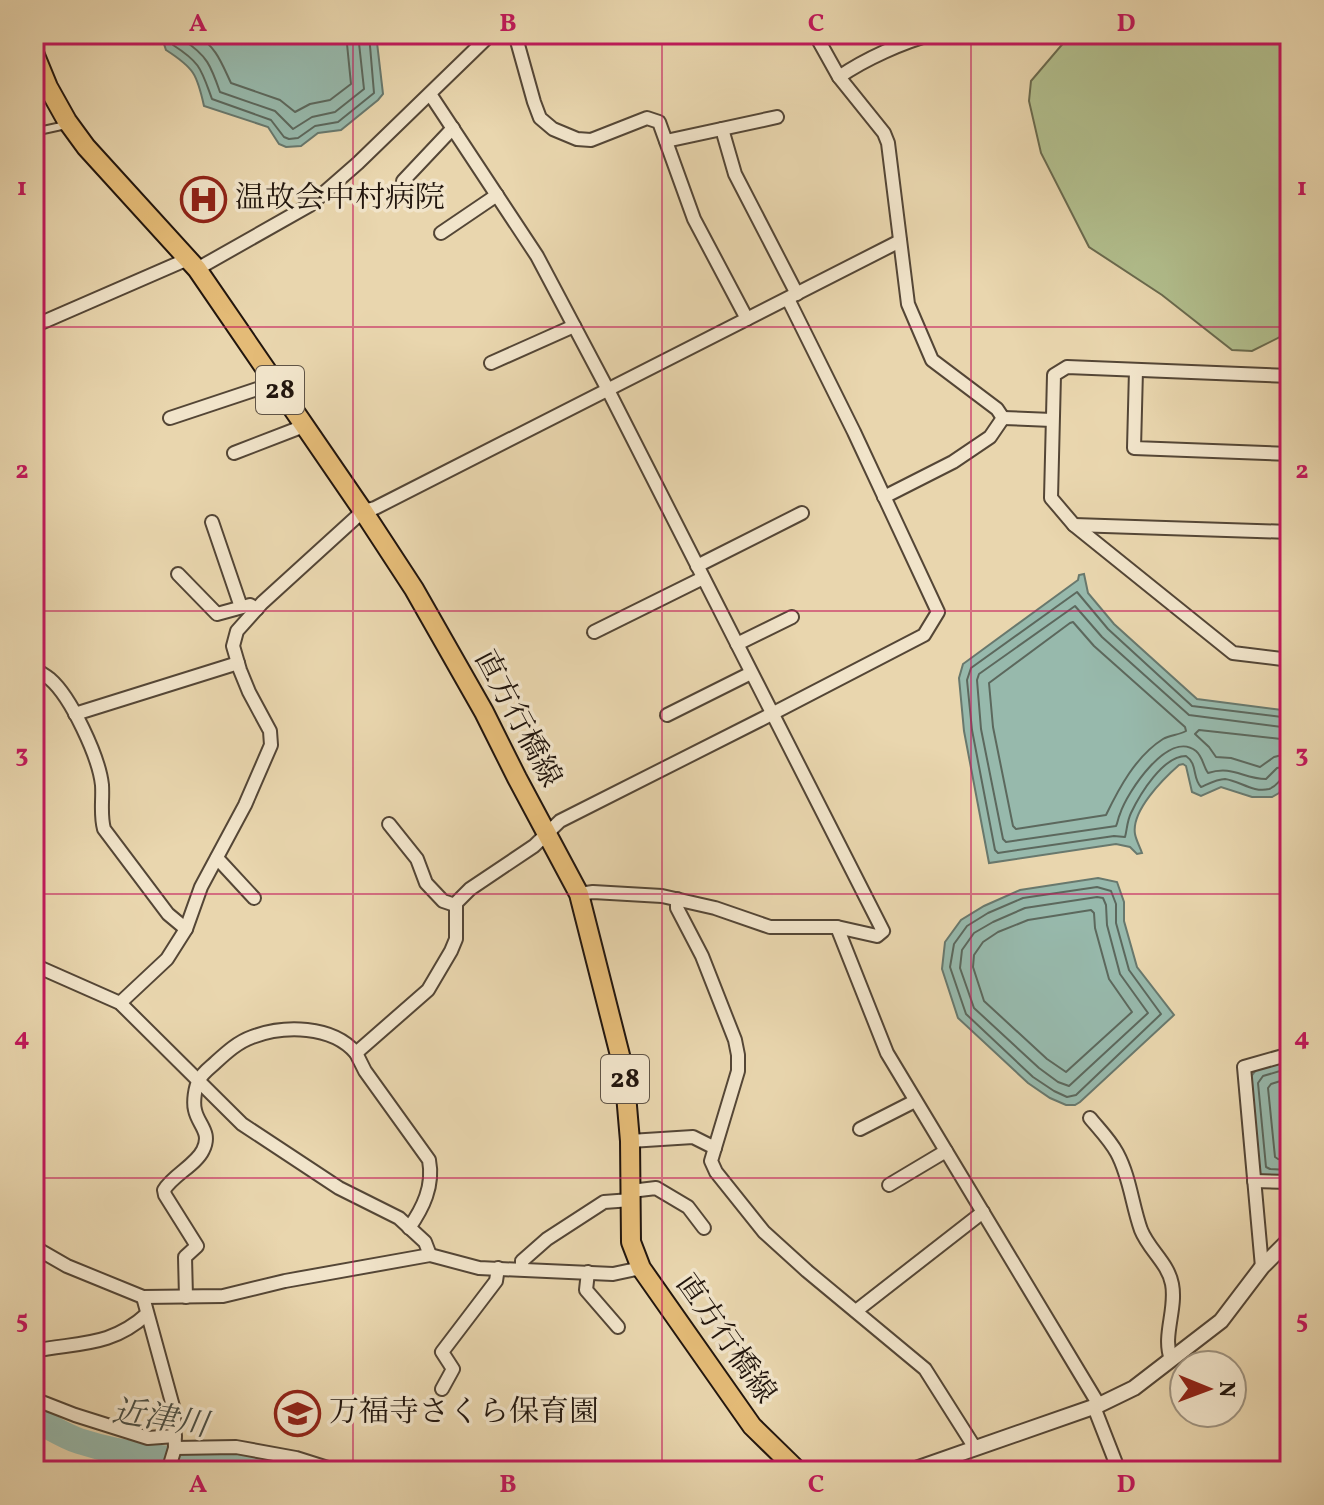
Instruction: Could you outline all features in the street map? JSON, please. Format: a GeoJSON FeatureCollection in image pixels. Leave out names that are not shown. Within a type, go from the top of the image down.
{"type":"FeatureCollection","features":[{"type":"Feature","properties":{"kind":"main road","name":"直方行橋線"},"geometry":{"type":"LineString","coordinates":[[34,53],[48,87],[70,125],[86,147],[193,264],[363,511],[414,589],[484,712],[579,894],[624,1071],[630,1141],[631,1242],[641,1268],[752,1426],[798,1471]]}},
{"type":"Feature","properties":{"kind":"street"},"geometry":{"type":"LineString","coordinates":[[34,326],[193,264],[310,205],[358,163],[491,34]]}},
{"type":"Feature","properties":{"kind":"street"},"geometry":{"type":"LineString","coordinates":[[515,34],[540,118],[553,129],[577,139],[591,140],[647,118],[659,122],[694,219],[747,319]]}},
{"type":"Feature","properties":{"kind":"street"},"geometry":{"type":"LineString","coordinates":[[815,34],[839,77],[884,133],[888,143],[908,304],[932,360],[997,409],[1003,418]]}},
{"type":"Feature","properties":{"kind":"street"},"geometry":{"type":"LineString","coordinates":[[839,77],[913,36],[933,34]]}},
{"type":"Feature","properties":{"kind":"street"},"geometry":{"type":"LineString","coordinates":[[430,94],[537,256],[883,931],[877,936],[837,927],[770,927],[715,908],[662,896],[579,894]]}},
{"type":"Feature","properties":{"kind":"street"},"geometry":{"type":"LineString","coordinates":[[666,141],[777,117]]}},
{"type":"Feature","properties":{"kind":"street"},"geometry":{"type":"LineString","coordinates":[[403,181],[453,128]]}},
{"type":"Feature","properties":{"kind":"street"},"geometry":{"type":"LineString","coordinates":[[356,1053],[428,990],[456,939],[455,905],[470,889],[534,846],[560,821],[924,635],[938,612],[735,174],[722,129]]}},
{"type":"Feature","properties":{"kind":"street"},"geometry":{"type":"LineString","coordinates":[[441,233],[497,195]]}},
{"type":"Feature","properties":{"kind":"street"},"geometry":{"type":"LineString","coordinates":[[120,1003],[167,959],[186,929],[201,887],[245,805],[271,745],[270,731],[249,692],[233,646],[237,631],[257,609],[363,511],[375,508],[900,241]]}},
{"type":"Feature","properties":{"kind":"street"},"geometry":{"type":"LineString","coordinates":[[491,363],[574,326]]}},
{"type":"Feature","properties":{"kind":"street"},"geometry":{"type":"LineString","coordinates":[[1290,376],[1067,367],[1054,375],[1051,498],[1074,525],[1233,653],[1290,660]]}},
{"type":"Feature","properties":{"kind":"street"},"geometry":{"type":"LineString","coordinates":[[1136,370],[1134,448],[1290,454]]}},
{"type":"Feature","properties":{"kind":"street"},"geometry":{"type":"LineString","coordinates":[[170,418],[275,383]]}},
{"type":"Feature","properties":{"kind":"street"},"geometry":{"type":"LineString","coordinates":[[1003,418],[1052,420]]}},
{"type":"Feature","properties":{"kind":"street"},"geometry":{"type":"LineString","coordinates":[[884,497],[953,462],[990,437],[1003,418]]}},
{"type":"Feature","properties":{"kind":"street"},"geometry":{"type":"LineString","coordinates":[[234,453],[304,426]]}},
{"type":"Feature","properties":{"kind":"street"},"geometry":{"type":"LineString","coordinates":[[594,632],[802,513]]}},
{"type":"Feature","properties":{"kind":"street"},"geometry":{"type":"LineString","coordinates":[[212,522],[241,607]]}},
{"type":"Feature","properties":{"kind":"street"},"geometry":{"type":"LineString","coordinates":[[1074,525],[1290,532]]}},
{"type":"Feature","properties":{"kind":"street"},"geometry":{"type":"LineString","coordinates":[[178,574],[217,614],[250,605],[257,609]]}},
{"type":"Feature","properties":{"kind":"street"},"geometry":{"type":"LineString","coordinates":[[737,644],[792,617]]}},
{"type":"Feature","properties":{"kind":"street"},"geometry":{"type":"LineString","coordinates":[[75,714],[238,663]]}},
{"type":"Feature","properties":{"kind":"street"},"geometry":{"type":"LineString","coordinates":[[34,668],[51,680],[69,701],[95,758],[102,784],[101,818],[104,829],[168,914],[186,929]]}},
{"type":"Feature","properties":{"kind":"street"},"geometry":{"type":"LineString","coordinates":[[667,715],[751,673]]}},
{"type":"Feature","properties":{"kind":"street"},"geometry":{"type":"LineString","coordinates":[[389,824],[417,859],[426,883],[443,901],[455,905]]}},
{"type":"Feature","properties":{"kind":"street"},"geometry":{"type":"LineString","coordinates":[[217,858],[254,898]]}},
{"type":"Feature","properties":{"kind":"street"},"geometry":{"type":"LineString","coordinates":[[677,899],[677,908],[702,956],[738,1055],[738,1071],[711,1161],[716,1172],[764,1232],[925,1369],[975,1448]]}},
{"type":"Feature","properties":{"kind":"street"},"geometry":{"type":"LineString","coordinates":[[837,927],[887,1053],[1097,1406],[1119,1471]]}},
{"type":"Feature","properties":{"kind":"street"},"geometry":{"type":"LineString","coordinates":[[34,965],[120,1003],[242,1124],[339,1188],[399,1218],[425,1242],[430,1255]]}},
{"type":"Feature","properties":{"kind":"street"},"geometry":{"type":"LineString","coordinates":[[186,1297],[185,1257],[197,1246],[164,1190],[203,1150],[206,1135],[194,1106],[198,1081],[230,1048],[252,1037],[306,1029],[333,1036],[347,1043],[356,1053],[365,1071],[429,1160],[431,1171],[426,1199],[409,1228]]}},
{"type":"Feature","properties":{"kind":"street"},"geometry":{"type":"LineString","coordinates":[[1262,1267],[1244,1067],[1290,1054]]}},
{"type":"Feature","properties":{"kind":"street"},"geometry":{"type":"LineString","coordinates":[[860,1129],[915,1101]]}},
{"type":"Feature","properties":{"kind":"street"},"geometry":{"type":"LineString","coordinates":[[1090,1118],[1116,1151],[1127,1176],[1142,1233],[1166,1266],[1173,1301],[1168,1349]]}},
{"type":"Feature","properties":{"kind":"street"},"geometry":{"type":"LineString","coordinates":[[630,1141],[693,1137],[715,1148]]}},
{"type":"Feature","properties":{"kind":"street"},"geometry":{"type":"LineString","coordinates":[[889,1185],[946,1151]]}},
{"type":"Feature","properties":{"kind":"street"},"geometry":{"type":"LineString","coordinates":[[1254,1181],[1290,1182]]}},
{"type":"Feature","properties":{"kind":"street"},"geometry":{"type":"LineString","coordinates":[[522,1269],[522,1261],[547,1239],[604,1202],[656,1188],[688,1207],[704,1228]]}},
{"type":"Feature","properties":{"kind":"street"},"geometry":{"type":"LineString","coordinates":[[856,1311],[983,1212]]}},
{"type":"Feature","properties":{"kind":"street"},"geometry":{"type":"LineString","coordinates":[[1184,1349],[1221,1321],[1262,1267],[1290,1239]]}},
{"type":"Feature","properties":{"kind":"street"},"geometry":{"type":"LineString","coordinates":[[34,1247],[67,1266],[143,1297],[223,1296],[285,1281],[430,1255],[479,1268],[613,1274],[641,1268]]}},
{"type":"Feature","properties":{"kind":"street"},"geometry":{"type":"LineString","coordinates":[[442,1389],[453,1369],[442,1352],[496,1281],[498,1268]]}},
{"type":"Feature","properties":{"kind":"street"},"geometry":{"type":"LineString","coordinates":[[588,1272],[586,1290],[618,1327]]}},
{"type":"Feature","properties":{"kind":"street"},"geometry":{"type":"LineString","coordinates":[[143,1297],[174,1410],[175,1442],[168,1471]]}},
{"type":"Feature","properties":{"kind":"street"},"geometry":{"type":"LineString","coordinates":[[34,1351],[113,1337],[147,1314]]}},
{"type":"Feature","properties":{"kind":"street"},"geometry":{"type":"LineString","coordinates":[[910,1471],[1097,1406],[1134,1388],[1168,1361]]}},
{"type":"Feature","properties":{"kind":"street"},"geometry":{"type":"LineString","coordinates":[[34,1399],[148,1438],[236,1447],[296,1458],[337,1471]]}},
{"type":"Feature","properties":{"kind":"lane"},"geometry":{"type":"LineString","coordinates":[[34,132],[70,125]]}},
{"type":"Feature","properties":{"kind":"green space"},"geometry":{"type":"Polygon","coordinates":[[[1071,34],[1290,34],[1290,332],[1252,351],[1232,350],[1162,295],[1089,247],[1041,153],[1029,101],[1031,81],[1071,34]]]}},
{"type":"Feature","properties":{"kind":"water"},"geometry":{"type":"Polygon","coordinates":[[[174,34],[376,34],[383,94],[341,130],[318,133],[301,146],[286,147],[279,144],[268,127],[204,106],[193,73],[166,50],[162,38],[174,34]]]}},
{"type":"Feature","properties":{"kind":"water"},"geometry":{"type":"Polygon","coordinates":[[[1084,574],[1088,593],[1114,624],[1197,699],[1290,711],[1290,780],[1272,797],[1252,797],[1221,787],[1201,796],[1192,792],[1186,766],[1179,765],[1150,796],[1138,815],[1135,834],[1142,853],[1137,854],[1130,847],[1116,844],[989,863],[964,731],[959,678],[963,664],[1084,574]]]}},
{"type":"Feature","properties":{"kind":"water"},"geometry":{"type":"Polygon","coordinates":[[[1098,878],[1117,882],[1137,967],[1174,1015],[1080,1102],[1066,1105],[1028,1083],[958,1018],[942,969],[945,942],[961,920],[1020,890],[1098,878]]]}},
{"type":"Feature","properties":{"kind":"water"},"geometry":{"type":"Polygon","coordinates":[[[1290,1059],[1290,1178],[1259,1177],[1249,1079],[1257,1069],[1290,1059]]]}},
{"type":"Feature","properties":{"kind":"waterway","name":"近津川"},"geometry":{"type":"LineString","coordinates":[[34,1419],[62,1434],[102,1448],[175,1460],[272,1467],[280,1471]]}},
{"type":"Feature","properties":{"kind":"place","name":"温故会中村病院"},"geometry":{"type":"Point","coordinates":[204,199]}},
{"type":"Feature","properties":{"kind":"place","name":"万福寺さくら保育園"},"geometry":{"type":"Point","coordinates":[298,1413]}}]}
